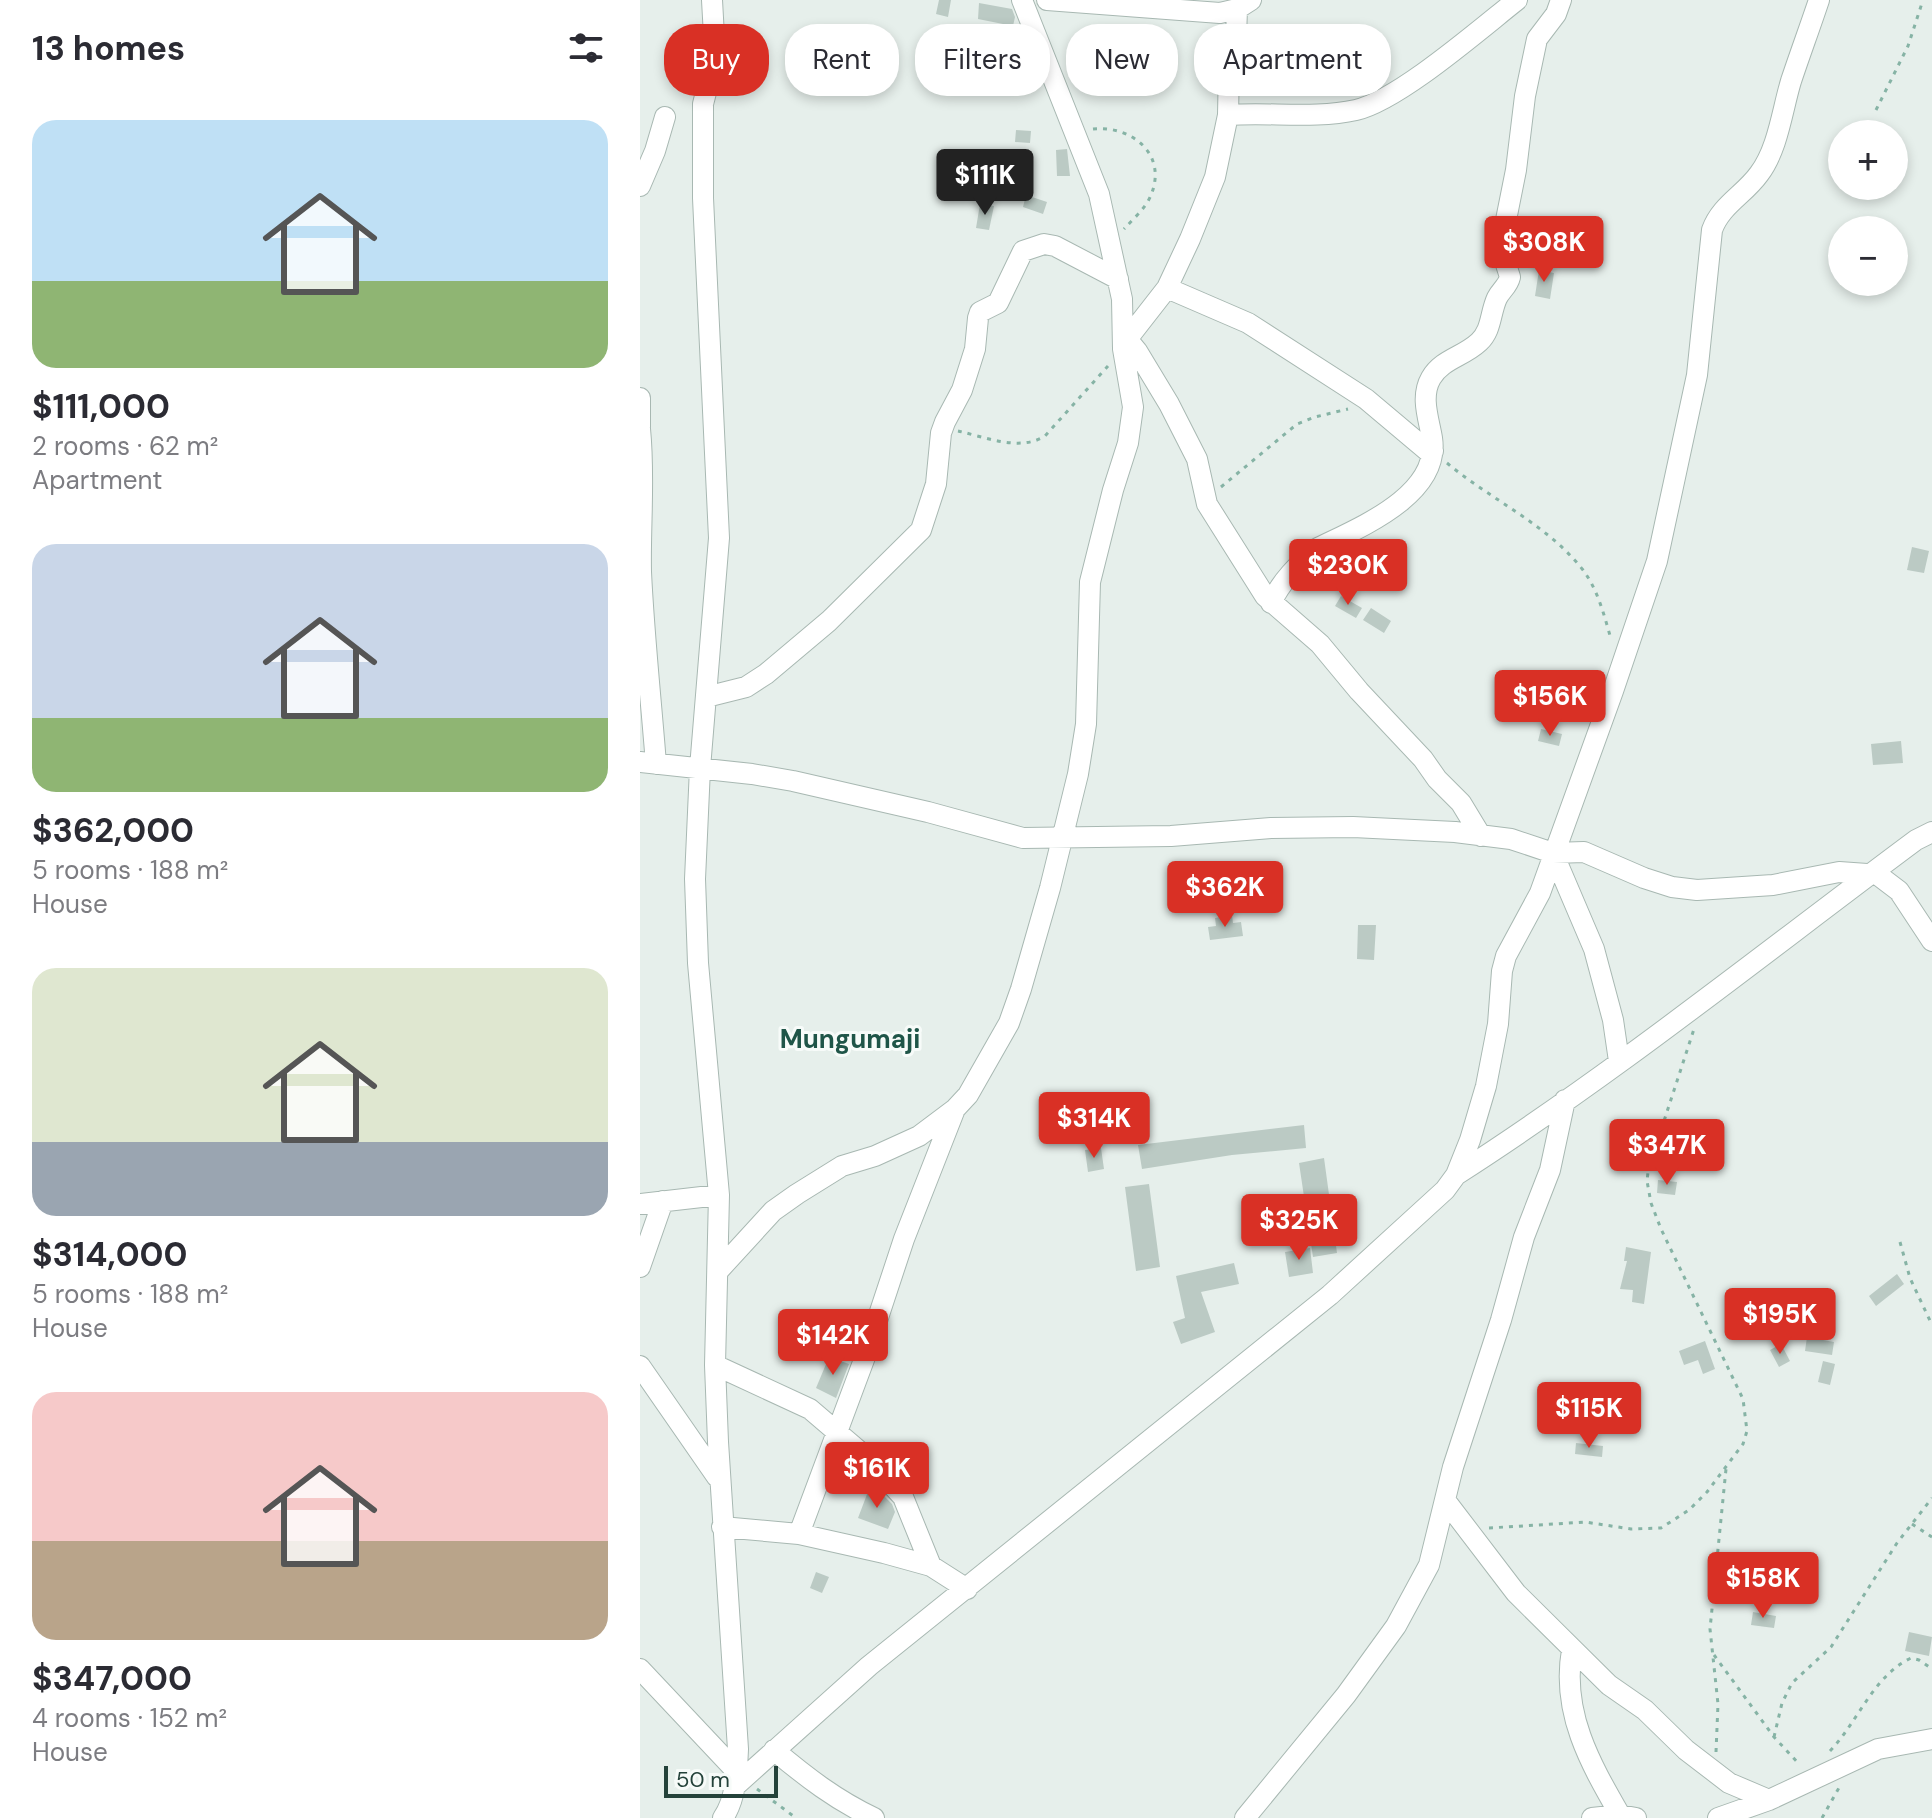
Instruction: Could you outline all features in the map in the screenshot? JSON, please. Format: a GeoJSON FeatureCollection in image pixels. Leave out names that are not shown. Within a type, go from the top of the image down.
{"type":"FeatureCollection","features":[{"type":"Feature","properties":{"kind":"street"},"geometry":{"type":"LineString","coordinates":[[712,0],[712,69],[703,104],[703,198],[719,538],[700,768],[695,879],[698,963],[719,1195],[715,1365],[738,1779],[727,1815]]}},
{"type":"Feature","properties":{"kind":"street"},"geometry":{"type":"LineString","coordinates":[[719,1270],[773,1211],[826,1174],[919,1136],[955,1109],[978,1080],[1009,1023],[1032,955],[1084,740],[1090,582],[1132,427],[1133,407],[1122,299],[1099,194],[1022,0]]}},
{"type":"Feature","properties":{"kind":"street"},"geometry":{"type":"LineString","coordinates":[[1047,0],[1198,13],[1220,13],[1244,4]]}},
{"type":"Feature","properties":{"kind":"street"},"geometry":{"type":"LineString","coordinates":[[1228,115],[1341,112],[1370,106],[1416,77],[1517,0]]}},
{"type":"Feature","properties":{"kind":"street"},"geometry":{"type":"LineString","coordinates":[[1271,603],[1291,572],[1316,549],[1375,520],[1408,495],[1428,467],[1433,451],[1425,394],[1428,382],[1443,363],[1469,349],[1487,332],[1496,301],[1510,277],[1504,258],[1504,230],[1516,170],[1525,96],[1537,39],[1556,14],[1561,0]]}},
{"type":"Feature","properties":{"kind":"street"},"geometry":{"type":"LineString","coordinates":[[738,1779],[869,1666],[1330,1295],[1445,1190],[1456,1175],[1486,1086],[1498,1024],[1506,956],[1536,903],[1643,605],[1668,518],[1697,375],[1712,230],[1731,201],[1760,174],[1775,141],[1791,81],[1819,0]]}},
{"type":"Feature","properties":{"kind":"street"},"geometry":{"type":"LineString","coordinates":[[1125,340],[1167,288],[1215,177],[1228,115],[1229,65],[1244,4]]}},
{"type":"Feature","properties":{"kind":"street"},"geometry":{"type":"LineString","coordinates":[[640,186],[665,117]]}},
{"type":"Feature","properties":{"kind":"street"},"geometry":{"type":"LineString","coordinates":[[706,697],[746,687],[766,674],[829,621],[921,530],[936,484],[943,427],[962,390],[975,349],[980,312],[998,303],[1023,251],[1044,244],[1055,246],[1118,279]]}},
{"type":"Feature","properties":{"kind":"street"},"geometry":{"type":"LineString","coordinates":[[1167,288],[1248,323],[1371,403],[1418,445],[1429,452],[1433,451]]}},
{"type":"Feature","properties":{"kind":"street"},"geometry":{"type":"LineString","coordinates":[[1125,340],[1152,374],[1190,441],[1207,504],[1271,603],[1320,644],[1461,803],[1481,836]]}},
{"type":"Feature","properties":{"kind":"street"},"geometry":{"type":"LineString","coordinates":[[640,398],[640,516],[648,763],[793,781],[1023,838],[1171,836],[1312,827],[1441,831],[1511,839],[1553,853],[1584,852],[1644,878],[1672,887],[1697,890],[1773,885],[1839,872],[1874,872],[1894,885],[1932,941]]}},
{"type":"Feature","properties":{"kind":"street"},"geometry":{"type":"LineString","coordinates":[[1456,1175],[1565,1100],[1916,840],[1932,832]]}},
{"type":"Feature","properties":{"kind":"street"},"geometry":{"type":"LineString","coordinates":[[1553,853],[1583,920],[1602,973],[1619,1061]]}},
{"type":"Feature","properties":{"kind":"street"},"geometry":{"type":"LineString","coordinates":[[1245,1818],[1346,1695],[1396,1626],[1429,1565],[1453,1467],[1501,1320],[1524,1237],[1550,1170],[1565,1100]]}},
{"type":"Feature","properties":{"kind":"street"},"geometry":{"type":"LineString","coordinates":[[799,1534],[904,1239],[955,1109]]}},
{"type":"Feature","properties":{"kind":"street"},"geometry":{"type":"LineString","coordinates":[[640,1204],[719,1195]]}},
{"type":"Feature","properties":{"kind":"street"},"geometry":{"type":"LineString","coordinates":[[640,1267],[663,1201]]}},
{"type":"Feature","properties":{"kind":"street"},"geometry":{"type":"LineString","coordinates":[[715,1365],[810,1409],[838,1431],[903,1497],[931,1566]]}},
{"type":"Feature","properties":{"kind":"street"},"geometry":{"type":"LineString","coordinates":[[640,1366],[720,1480]]}},
{"type":"Feature","properties":{"kind":"street"},"geometry":{"type":"LineString","coordinates":[[1445,1500],[1516,1593],[1609,1685],[1645,1710],[1686,1750],[1729,1783],[1769,1800]]}},
{"type":"Feature","properties":{"kind":"street"},"geometry":{"type":"LineString","coordinates":[[722,1527],[799,1534],[931,1566],[967,1589]]}},
{"type":"Feature","properties":{"kind":"street"},"geometry":{"type":"LineString","coordinates":[[1572,1650],[1569,1664],[1572,1716],[1612,1817]]}},
{"type":"Feature","properties":{"kind":"street"},"geometry":{"type":"LineString","coordinates":[[640,1669],[738,1779]]}},
{"type":"Feature","properties":{"kind":"street"},"geometry":{"type":"LineString","coordinates":[[1724,1816],[1769,1800],[1878,1749],[1932,1739]]}},
{"type":"Feature","properties":{"kind":"street"},"geometry":{"type":"LineString","coordinates":[[774,1750],[812,1783],[874,1818]]}},
{"type":"Feature","properties":{"kind":"street"},"geometry":{"type":"LineString","coordinates":[[1724,1816],[1755,1818]]}},
{"type":"Feature","properties":{"kind":"path"},"geometry":{"type":"LineString","coordinates":[[1876,110],[1908,46],[1923,0]]}},
{"type":"Feature","properties":{"kind":"path"},"geometry":{"type":"LineString","coordinates":[[1076,130],[1100,128],[1124,131],[1143,144],[1151,156],[1154,176],[1152,194],[1135,218],[1110,244]]}},
{"type":"Feature","properties":{"kind":"path"},"geometry":{"type":"LineString","coordinates":[[943,427],[1012,442],[1036,442],[1045,436],[1125,340]]}},
{"type":"Feature","properties":{"kind":"path"},"geometry":{"type":"LineString","coordinates":[[1207,504],[1231,476],[1254,462],[1297,424],[1371,403]]}},
{"type":"Feature","properties":{"kind":"path"},"geometry":{"type":"LineString","coordinates":[[1433,451],[1478,488],[1528,520],[1584,571],[1598,597],[1612,640]]}},
{"type":"Feature","properties":{"kind":"path"},"geometry":{"type":"LineString","coordinates":[[1465,1528],[1585,1522],[1631,1529],[1661,1528],[1689,1510],[1726,1469],[1743,1444],[1747,1431],[1743,1399],[1661,1229],[1647,1181],[1650,1154],[1695,1026]]}},
{"type":"Feature","properties":{"kind":"path"},"geometry":{"type":"LineString","coordinates":[[1900,1242],[1910,1278],[1932,1325]]}},
{"type":"Feature","properties":{"kind":"path"},"geometry":{"type":"LineString","coordinates":[[1720,1776],[1716,1756],[1718,1704],[1710,1629],[1726,1469]]}},
{"type":"Feature","properties":{"kind":"path"},"geometry":{"type":"LineString","coordinates":[[1774,1737],[1782,1703],[1792,1683],[1831,1647],[1932,1498]]}},
{"type":"Feature","properties":{"kind":"path"},"geometry":{"type":"LineString","coordinates":[[1912,1524],[1932,1537]]}},
{"type":"Feature","properties":{"kind":"path"},"geometry":{"type":"LineString","coordinates":[[1713,1654],[1774,1737],[1802,1767],[1811,1764]]}},
{"type":"Feature","properties":{"kind":"path"},"geometry":{"type":"LineString","coordinates":[[1828,1754],[1866,1701],[1896,1667],[1911,1658],[1932,1669]]}},
{"type":"Feature","properties":{"kind":"path"},"geometry":{"type":"LineString","coordinates":[[738,1779],[796,1818]]}},
{"type":"Feature","properties":{"kind":"building"},"geometry":{"type":"Polygon","coordinates":[[[939,0],[951,0],[948,17],[936,14],[939,0]]]}},
{"type":"Feature","properties":{"kind":"building"},"geometry":{"type":"Polygon","coordinates":[[[979,3],[1012,9],[1015,17],[1013,24],[978,19],[979,3]]]}},
{"type":"Feature","properties":{"kind":"building"},"geometry":{"type":"Polygon","coordinates":[[[1016,130],[1031,131],[1030,143],[1015,142],[1016,130]]]}},
{"type":"Feature","properties":{"kind":"building"},"geometry":{"type":"Polygon","coordinates":[[[1067,149],[1070,176],[1057,176],[1056,150],[1067,149]]]}},
{"type":"Feature","properties":{"kind":"building"},"geometry":{"type":"Polygon","coordinates":[[[1026,195],[1047,202],[1043,214],[1023,207],[1026,195]]]}},
{"type":"Feature","properties":{"kind":"building"},"geometry":{"type":"Polygon","coordinates":[[[980,204],[994,206],[989,230],[976,228],[980,204]]]}},
{"type":"Feature","properties":{"kind":"building"},"geometry":{"type":"Polygon","coordinates":[[[1539,270],[1554,273],[1550,299],[1535,296],[1539,270]]]}},
{"type":"Feature","properties":{"kind":"building"},"geometry":{"type":"Polygon","coordinates":[[[1912,547],[1929,551],[1924,573],[1907,570],[1912,547]]]}},
{"type":"Feature","properties":{"kind":"building"},"geometry":{"type":"Polygon","coordinates":[[[1341,596],[1362,608],[1356,618],[1335,606],[1341,596]]]}},
{"type":"Feature","properties":{"kind":"building"},"geometry":{"type":"Polygon","coordinates":[[[1371,608],[1391,621],[1384,633],[1363,620],[1371,608]]]}},
{"type":"Feature","properties":{"kind":"building"},"geometry":{"type":"Polygon","coordinates":[[[1541,729],[1562,734],[1559,746],[1538,741],[1541,729]]]}},
{"type":"Feature","properties":{"kind":"building"},"geometry":{"type":"Polygon","coordinates":[[[1901,741],[1903,763],[1873,765],[1871,744],[1901,741]]]}},
{"type":"Feature","properties":{"kind":"building"},"geometry":{"type":"Polygon","coordinates":[[[1232,915],[1233,923],[1241,922],[1243,936],[1210,940],[1208,927],[1216,926],[1215,918],[1232,915]]]}},
{"type":"Feature","properties":{"kind":"building"},"geometry":{"type":"Polygon","coordinates":[[[1358,925],[1376,925],[1374,960],[1357,959],[1358,925]]]}},
{"type":"Feature","properties":{"kind":"building"},"geometry":{"type":"Polygon","coordinates":[[[1304,1125],[1306,1148],[1232,1155],[1142,1169],[1138,1145],[1304,1125]]]}},
{"type":"Feature","properties":{"kind":"building"},"geometry":{"type":"Polygon","coordinates":[[[1101,1148],[1104,1169],[1088,1172],[1085,1150],[1101,1148]]]}},
{"type":"Feature","properties":{"kind":"building"},"geometry":{"type":"Polygon","coordinates":[[[1324,1158],[1337,1253],[1313,1257],[1299,1163],[1324,1158]]]}},
{"type":"Feature","properties":{"kind":"building"},"geometry":{"type":"Polygon","coordinates":[[[1658,1180],[1677,1182],[1675,1195],[1657,1193],[1658,1180]]]}},
{"type":"Feature","properties":{"kind":"building"},"geometry":{"type":"Polygon","coordinates":[[[1149,1184],[1160,1267],[1136,1271],[1125,1187],[1149,1184]]]}},
{"type":"Feature","properties":{"kind":"building"},"geometry":{"type":"Polygon","coordinates":[[[1626,1247],[1651,1252],[1644,1304],[1632,1302],[1633,1290],[1620,1289],[1627,1261],[1624,1261],[1626,1247]]]}},
{"type":"Feature","properties":{"kind":"building"},"geometry":{"type":"Polygon","coordinates":[[[1310,1248],[1313,1273],[1289,1277],[1285,1252],[1310,1248]]]}},
{"type":"Feature","properties":{"kind":"building"},"geometry":{"type":"Polygon","coordinates":[[[1234,1263],[1239,1284],[1201,1292],[1215,1332],[1181,1344],[1173,1322],[1185,1318],[1176,1276],[1234,1263]]]}},
{"type":"Feature","properties":{"kind":"building"},"geometry":{"type":"Polygon","coordinates":[[[1897,1274],[1904,1284],[1876,1306],[1869,1296],[1897,1274]]]}},
{"type":"Feature","properties":{"kind":"building"},"geometry":{"type":"Polygon","coordinates":[[[1807,1337],[1834,1342],[1832,1355],[1805,1351],[1807,1337]]]}},
{"type":"Feature","properties":{"kind":"building"},"geometry":{"type":"Polygon","coordinates":[[[1705,1341],[1715,1369],[1703,1374],[1698,1360],[1684,1365],[1679,1351],[1705,1341]]]}},
{"type":"Feature","properties":{"kind":"building"},"geometry":{"type":"Polygon","coordinates":[[[1781,1344],[1790,1361],[1779,1367],[1770,1350],[1781,1344]]]}},
{"type":"Feature","properties":{"kind":"building"},"geometry":{"type":"Polygon","coordinates":[[[829,1357],[849,1364],[836,1398],[816,1388],[829,1357]]]}},
{"type":"Feature","properties":{"kind":"building"},"geometry":{"type":"Polygon","coordinates":[[[1823,1361],[1835,1364],[1830,1385],[1818,1382],[1823,1361]]]}},
{"type":"Feature","properties":{"kind":"building"},"geometry":{"type":"Polygon","coordinates":[[[1576,1443],[1603,1446],[1602,1457],[1575,1454],[1576,1443]]]}},
{"type":"Feature","properties":{"kind":"building"},"geometry":{"type":"Polygon","coordinates":[[[869,1489],[883,1495],[892,1504],[895,1512],[888,1529],[858,1518],[869,1489]]]}},
{"type":"Feature","properties":{"kind":"building"},"geometry":{"type":"Polygon","coordinates":[[[816,1572],[829,1577],[822,1593],[810,1588],[816,1572]]]}},
{"type":"Feature","properties":{"kind":"building"},"geometry":{"type":"Polygon","coordinates":[[[1753,1612],[1776,1616],[1774,1628],[1751,1625],[1753,1612]]]}},
{"type":"Feature","properties":{"kind":"building"},"geometry":{"type":"Polygon","coordinates":[[[1909,1632],[1932,1637],[1929,1656],[1905,1651],[1909,1632]]]}},
{"type":"Feature","properties":{"kind":"district","name":"Mungumaji"},"geometry":{"type":"Point","coordinates":[850,1039]}}]}
